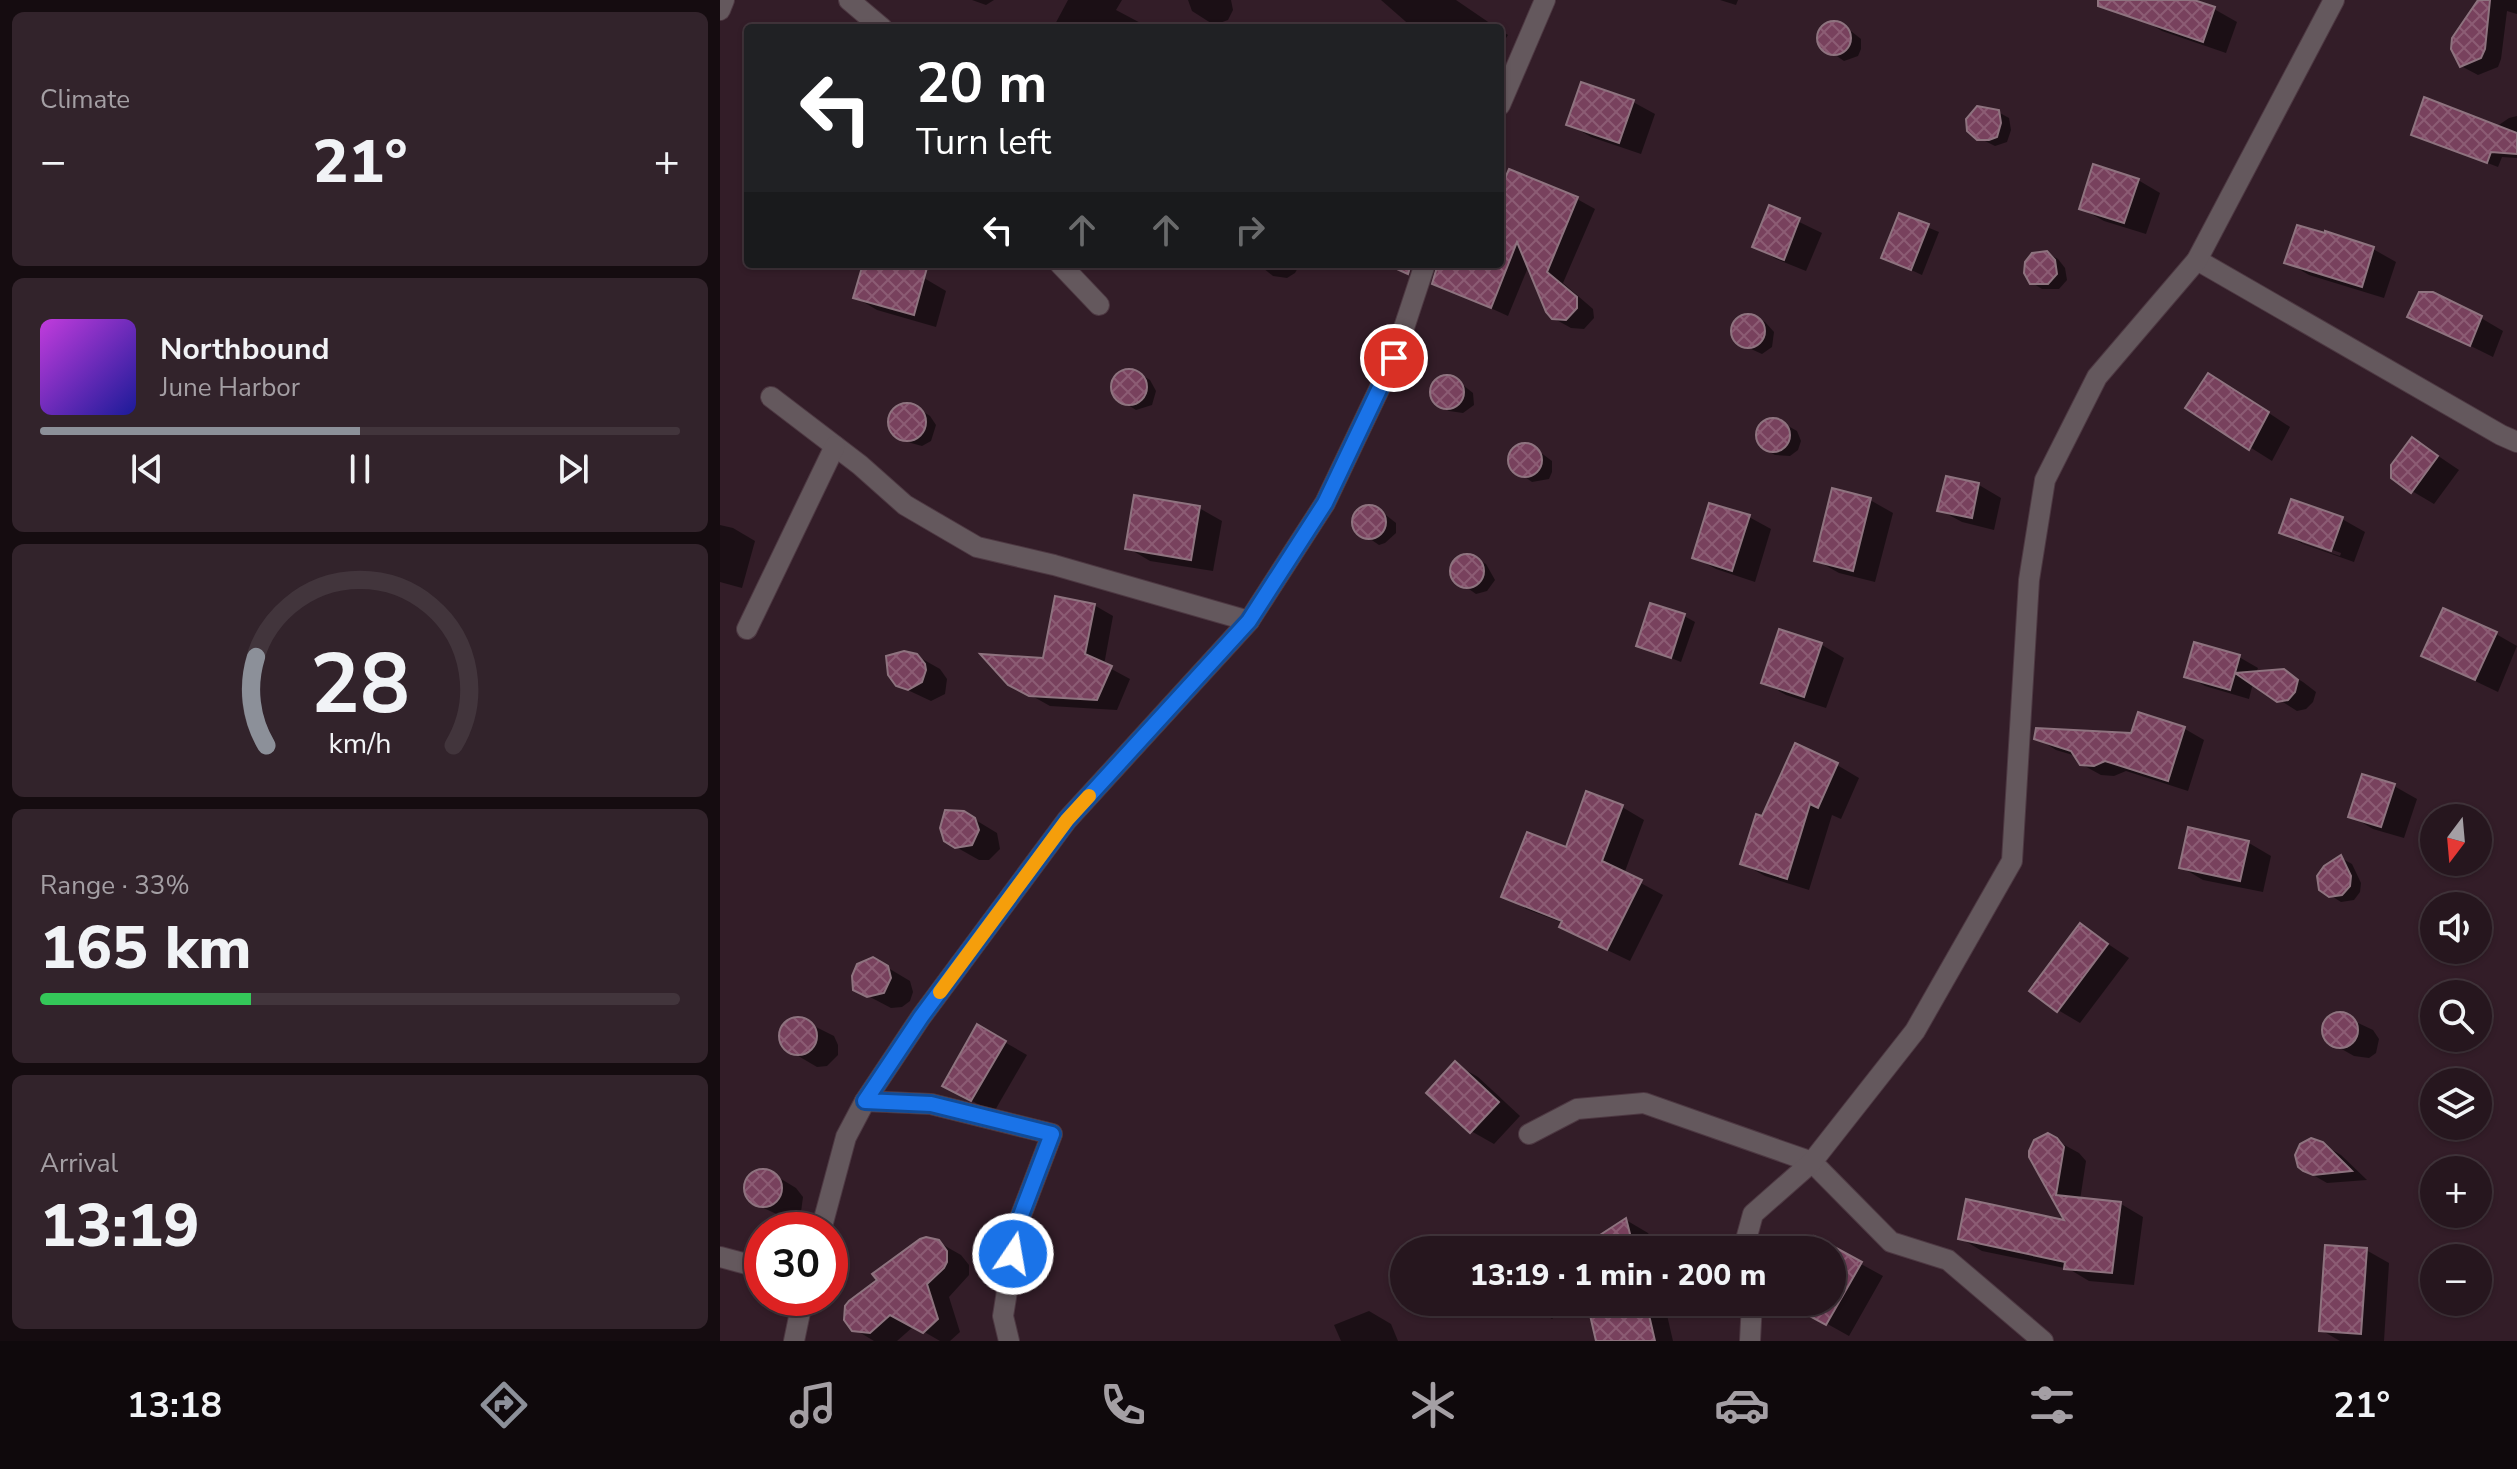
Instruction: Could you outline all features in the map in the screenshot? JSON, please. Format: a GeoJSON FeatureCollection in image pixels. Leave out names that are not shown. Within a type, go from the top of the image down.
{"type":"FeatureCollection","features":[{"type":"Feature","properties":{"kind":"street"},"geometry":{"type":"LineString","coordinates":[[720,10],[724,0]]}},
{"type":"Feature","properties":{"kind":"street"},"geometry":{"type":"LineString","coordinates":[[849,0],[877,24]]}},
{"type":"Feature","properties":{"kind":"street"},"geometry":{"type":"LineString","coordinates":[[1504,96],[1545,0]]}},
{"type":"Feature","properties":{"kind":"street"},"geometry":{"type":"LineString","coordinates":[[1747,1236],[1753,1214],[1812,1162],[1915,1031],[2012,861],[2029,580],[2045,480],[2097,377],[2197,260],[2334,0]]}},
{"type":"Feature","properties":{"kind":"street"},"geometry":{"type":"LineString","coordinates":[[2197,260],[2517,442]]}},
{"type":"Feature","properties":{"kind":"street"},"geometry":{"type":"LineString","coordinates":[[1064,268],[1099,305]]}},
{"type":"Feature","properties":{"kind":"street"},"geometry":{"type":"LineString","coordinates":[[826,1212],[846,1137],[865,1101],[921,1017],[1067,820],[1249,621],[1325,503],[1394,358],[1424,268]]}},
{"type":"Feature","properties":{"kind":"street"},"geometry":{"type":"LineString","coordinates":[[771,397],[905,505],[977,547],[1054,565],[1249,621]]}},
{"type":"Feature","properties":{"kind":"street"},"geometry":{"type":"LineString","coordinates":[[747,629],[835,446]]}},
{"type":"Feature","properties":{"kind":"street"},"geometry":{"type":"LineString","coordinates":[[865,1101],[931,1104],[1052,1134],[1018,1223],[1003,1316],[1009,1341]]}},
{"type":"Feature","properties":{"kind":"street"},"geometry":{"type":"LineString","coordinates":[[1529,1134],[1577,1109],[1644,1103],[1812,1162],[1891,1242],[1948,1260],[2043,1341]]}},
{"type":"Feature","properties":{"kind":"street"},"geometry":{"type":"LineString","coordinates":[[720,1257],[744,1263]]}},
{"type":"Feature","properties":{"kind":"street"},"geometry":{"type":"LineString","coordinates":[[794,1341],[799,1316]]}},
{"type":"Feature","properties":{"kind":"street"},"geometry":{"type":"LineString","coordinates":[[1750,1341],[1751,1316]]}},
{"type":"Feature","properties":{"kind":"building"},"geometry":{"type":"Polygon","coordinates":[[[2098,0],[2194,0],[2215,7],[2203,42],[2098,6],[2098,0]]]}},
{"type":"Feature","properties":{"kind":"building"},"geometry":{"type":"Polygon","coordinates":[[[2478,0],[2490,0],[2485,49],[2481,58],[2460,67],[2451,49],[2452,38],[2478,0]]]}},
{"type":"Feature","properties":{"kind":"building"},"geometry":{"type":"Polygon","coordinates":[[[1834,21],[1846,26],[1851,38],[1846,50],[1834,55],[1822,50],[1817,38],[1822,26],[1834,21]]]}},
{"type":"Feature","properties":{"kind":"building"},"geometry":{"type":"Polygon","coordinates":[[[1581,82],[1634,100],[1619,143],[1566,125],[1581,82]]]}},
{"type":"Feature","properties":{"kind":"building"},"geometry":{"type":"Polygon","coordinates":[[[2424,97],[2517,133],[2517,154],[2491,152],[2487,163],[2411,135],[2424,97]]]}},
{"type":"Feature","properties":{"kind":"building"},"geometry":{"type":"Polygon","coordinates":[[[1977,106],[1999,110],[2001,123],[1997,137],[1977,140],[1967,131],[1966,119],[1977,106]]]}},
{"type":"Feature","properties":{"kind":"building"},"geometry":{"type":"Polygon","coordinates":[[[2093,164],[2139,179],[2124,223],[2079,209],[2093,164]]]}},
{"type":"Feature","properties":{"kind":"building"},"geometry":{"type":"Polygon","coordinates":[[[1509,169],[1578,197],[1547,272],[1577,297],[1577,308],[1566,320],[1552,319],[1546,312],[1517,242],[1491,308],[1432,284],[1437,268],[1504,268],[1504,181],[1509,169]]]}},
{"type":"Feature","properties":{"kind":"building"},"geometry":{"type":"Polygon","coordinates":[[[1769,205],[1800,218],[1784,260],[1752,247],[1769,205]]]}},
{"type":"Feature","properties":{"kind":"building"},"geometry":{"type":"Polygon","coordinates":[[[1899,213],[1929,224],[1911,270],[1881,258],[1899,213]]]}},
{"type":"Feature","properties":{"kind":"building"},"geometry":{"type":"Polygon","coordinates":[[[2297,225],[2374,247],[2362,287],[2284,263],[2297,225]]]}},
{"type":"Feature","properties":{"kind":"building"},"geometry":{"type":"Polygon","coordinates":[[[2047,251],[2055,260],[2057,274],[2048,284],[2030,284],[2024,273],[2025,262],[2032,253],[2047,251]]]}},
{"type":"Feature","properties":{"kind":"building"},"geometry":{"type":"Polygon","coordinates":[[[862,268],[927,268],[914,315],[853,298],[862,268]]]}},
{"type":"Feature","properties":{"kind":"building"},"geometry":{"type":"Polygon","coordinates":[[[1395,268],[1410,268],[1408,274],[1395,268]]]}},
{"type":"Feature","properties":{"kind":"building"},"geometry":{"type":"Polygon","coordinates":[[[2419,292],[2433,292],[2482,316],[2470,346],[2407,317],[2419,292]]]}},
{"type":"Feature","properties":{"kind":"building"},"geometry":{"type":"Polygon","coordinates":[[[1748,314],[1760,319],[1765,331],[1760,343],[1748,348],[1736,343],[1731,331],[1736,319],[1748,314]]]}},
{"type":"Feature","properties":{"kind":"building"},"geometry":{"type":"Polygon","coordinates":[[[1129,369],[1142,374],[1147,387],[1142,400],[1129,405],[1116,400],[1111,387],[1116,374],[1129,369]]]}},
{"type":"Feature","properties":{"kind":"building"},"geometry":{"type":"Polygon","coordinates":[[[2208,373],[2269,412],[2249,450],[2185,408],[2208,373]]]}},
{"type":"Feature","properties":{"kind":"building"},"geometry":{"type":"Polygon","coordinates":[[[1447,375],[1459,380],[1464,392],[1459,404],[1447,409],[1435,404],[1430,392],[1435,380],[1447,375]]]}},
{"type":"Feature","properties":{"kind":"building"},"geometry":{"type":"Polygon","coordinates":[[[907,403],[920,409],[926,422],[920,435],[907,441],[894,435],[888,422],[894,409],[907,403]]]}},
{"type":"Feature","properties":{"kind":"building"},"geometry":{"type":"Polygon","coordinates":[[[1773,418],[1785,423],[1790,435],[1785,447],[1773,452],[1761,447],[1756,435],[1761,423],[1773,418]]]}},
{"type":"Feature","properties":{"kind":"building"},"geometry":{"type":"Polygon","coordinates":[[[2412,437],[2438,456],[2411,493],[2391,478],[2391,465],[2412,437]]]}},
{"type":"Feature","properties":{"kind":"building"},"geometry":{"type":"Polygon","coordinates":[[[1525,443],[1537,448],[1542,460],[1537,472],[1525,477],[1513,472],[1508,460],[1513,448],[1525,443]]]}},
{"type":"Feature","properties":{"kind":"building"},"geometry":{"type":"Polygon","coordinates":[[[1946,476],[1979,483],[1972,518],[1937,511],[1946,476]]]}},
{"type":"Feature","properties":{"kind":"building"},"geometry":{"type":"Polygon","coordinates":[[[1832,488],[1871,498],[1853,571],[1814,561],[1832,488]]]}},
{"type":"Feature","properties":{"kind":"building"},"geometry":{"type":"Polygon","coordinates":[[[1134,495],[1200,506],[1191,560],[1125,549],[1134,495]]]}},
{"type":"Feature","properties":{"kind":"building"},"geometry":{"type":"Polygon","coordinates":[[[2291,499],[2343,517],[2331,551],[2279,533],[2291,499]]]}},
{"type":"Feature","properties":{"kind":"building"},"geometry":{"type":"Polygon","coordinates":[[[1709,503],[1750,515],[1732,571],[1692,558],[1709,503]]]}},
{"type":"Feature","properties":{"kind":"building"},"geometry":{"type":"Polygon","coordinates":[[[1369,505],[1381,510],[1386,522],[1381,534],[1369,539],[1357,534],[1352,522],[1357,510],[1369,505]]]}},
{"type":"Feature","properties":{"kind":"building"},"geometry":{"type":"Polygon","coordinates":[[[1467,554],[1479,559],[1484,571],[1479,583],[1467,588],[1455,583],[1450,571],[1455,559],[1467,554]]]}},
{"type":"Feature","properties":{"kind":"building"},"geometry":{"type":"Polygon","coordinates":[[[1055,596],[1095,604],[1085,654],[1112,666],[1097,700],[1029,696],[1008,685],[980,654],[1043,658],[1055,596]]]}},
{"type":"Feature","properties":{"kind":"building"},"geometry":{"type":"Polygon","coordinates":[[[1650,603],[1685,614],[1671,658],[1636,646],[1650,603]]]}},
{"type":"Feature","properties":{"kind":"building"},"geometry":{"type":"Polygon","coordinates":[[[2443,608],[2497,632],[2475,680],[2421,656],[2443,608]]]}},
{"type":"Feature","properties":{"kind":"building"},"geometry":{"type":"Polygon","coordinates":[[[1779,629],[1822,643],[1804,697],[1761,683],[1779,629]]]}},
{"type":"Feature","properties":{"kind":"building"},"geometry":{"type":"Polygon","coordinates":[[[2194,642],[2240,655],[2230,690],[2184,677],[2194,642]]]}},
{"type":"Feature","properties":{"kind":"building"},"geometry":{"type":"Polygon","coordinates":[[[904,651],[917,654],[926,670],[922,682],[908,690],[896,686],[888,675],[886,656],[904,651]]]}},
{"type":"Feature","properties":{"kind":"building"},"geometry":{"type":"Polygon","coordinates":[[[2284,669],[2298,680],[2295,692],[2288,700],[2277,702],[2235,673],[2284,669]]]}},
{"type":"Feature","properties":{"kind":"building"},"geometry":{"type":"Polygon","coordinates":[[[2138,712],[2185,727],[2168,781],[2105,761],[2094,766],[2080,765],[2071,751],[2034,739],[2036,728],[2131,733],[2138,712]]]}},
{"type":"Feature","properties":{"kind":"building"},"geometry":{"type":"Polygon","coordinates":[[[1795,743],[1838,763],[1818,808],[1810,804],[1787,879],[1740,864],[1756,814],[1762,816],[1795,743]]]}},
{"type":"Feature","properties":{"kind":"building"},"geometry":{"type":"Polygon","coordinates":[[[2362,774],[2395,784],[2381,827],[2348,817],[2362,774]]]}},
{"type":"Feature","properties":{"kind":"building"},"geometry":{"type":"Polygon","coordinates":[[[1586,791],[1623,805],[1602,861],[1642,880],[1607,950],[1559,927],[1562,921],[1501,897],[1527,832],[1566,847],[1586,791]]]}},
{"type":"Feature","properties":{"kind":"building"},"geometry":{"type":"Polygon","coordinates":[[[945,810],[964,811],[975,818],[979,830],[972,845],[955,848],[944,841],[940,828],[945,810]]]}},
{"type":"Feature","properties":{"kind":"building"},"geometry":{"type":"Polygon","coordinates":[[[2188,827],[2249,841],[2240,881],[2179,868],[2188,827]]]}},
{"type":"Feature","properties":{"kind":"building"},"geometry":{"type":"Polygon","coordinates":[[[2341,855],[2351,876],[2350,886],[2342,895],[2329,897],[2319,890],[2317,876],[2324,866],[2341,855]]]}},
{"type":"Feature","properties":{"kind":"building"},"geometry":{"type":"Polygon","coordinates":[[[2080,923],[2108,944],[2057,1012],[2029,991],[2080,923]]]}},
{"type":"Feature","properties":{"kind":"building"},"geometry":{"type":"Polygon","coordinates":[[[873,957],[888,966],[891,978],[884,993],[867,997],[853,990],[852,976],[857,964],[873,957]]]}},
{"type":"Feature","properties":{"kind":"building"},"geometry":{"type":"Polygon","coordinates":[[[2340,1012],[2353,1017],[2358,1030],[2353,1043],[2340,1048],[2327,1043],[2322,1030],[2327,1017],[2340,1012]]]}},
{"type":"Feature","properties":{"kind":"building"},"geometry":{"type":"Polygon","coordinates":[[[798,1017],[812,1022],[817,1036],[812,1050],[798,1055],[784,1050],[779,1036],[784,1022],[798,1017]]]}},
{"type":"Feature","properties":{"kind":"building"},"geometry":{"type":"Polygon","coordinates":[[[977,1024],[1006,1041],[971,1101],[942,1086],[977,1024]]]}},
{"type":"Feature","properties":{"kind":"building"},"geometry":{"type":"Polygon","coordinates":[[[1455,1061],[1499,1102],[1470,1133],[1426,1093],[1455,1061]]]}},
{"type":"Feature","properties":{"kind":"building"},"geometry":{"type":"Polygon","coordinates":[[[2048,1133],[2064,1147],[2056,1195],[2121,1202],[2112,1273],[2064,1269],[2065,1262],[1958,1239],[1966,1199],[2064,1220],[2029,1157],[2034,1140],[2048,1133]]]}},
{"type":"Feature","properties":{"kind":"building"},"geometry":{"type":"Polygon","coordinates":[[[2311,1138],[2323,1142],[2352,1171],[2313,1175],[2298,1167],[2295,1155],[2300,1144],[2311,1138]]]}},
{"type":"Feature","properties":{"kind":"building"},"geometry":{"type":"Polygon","coordinates":[[[763,1169],[777,1174],[782,1188],[777,1202],[763,1207],[749,1202],[744,1188],[749,1174],[763,1169]]]}},
{"type":"Feature","properties":{"kind":"building"},"geometry":{"type":"Polygon","coordinates":[[[1626,1218],[1630,1236],[1598,1236],[1626,1218]]]}},
{"type":"Feature","properties":{"kind":"building"},"geometry":{"type":"Polygon","coordinates":[[[920,1239],[939,1240],[947,1251],[944,1268],[927,1284],[938,1319],[923,1333],[890,1315],[870,1333],[852,1331],[844,1320],[844,1316],[848,1316],[848,1302],[877,1280],[872,1274],[920,1239]]]}},
{"type":"Feature","properties":{"kind":"building"},"geometry":{"type":"Polygon","coordinates":[[[2325,1245],[2367,1248],[2361,1334],[2319,1331],[2325,1245]]]}},
{"type":"Feature","properties":{"kind":"building"},"geometry":{"type":"Polygon","coordinates":[[[1846,1253],[1862,1262],[1846,1290],[1846,1253]]]}},
{"type":"Feature","properties":{"kind":"building"},"geometry":{"type":"Polygon","coordinates":[[[1590,1316],[1649,1316],[1655,1341],[1596,1341],[1590,1316]]]}},
{"type":"Feature","properties":{"kind":"building"},"geometry":{"type":"Polygon","coordinates":[[[1810,1316],[1831,1316],[1826,1325],[1810,1316]]]}},
{"type":"Feature","properties":{"kind":"slow traffic"},"geometry":{"type":"LineString","coordinates":[[940,992],[1067,820],[1089,796]]}},
{"type":"Feature","properties":{"kind":"route"},"geometry":{"type":"LineString","coordinates":[[1013,1254],[1018,1223],[1052,1134],[931,1104],[865,1101],[921,1017],[1067,820],[1249,621],[1325,503],[1394,358]]}}]}
